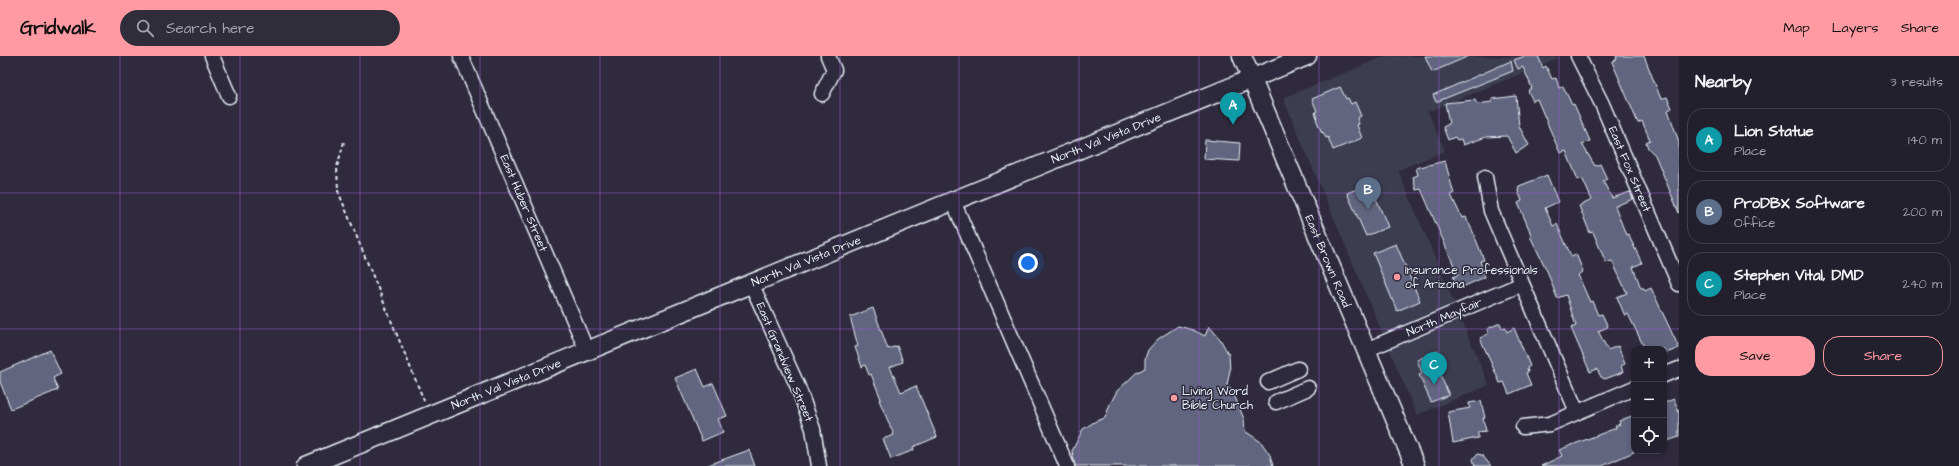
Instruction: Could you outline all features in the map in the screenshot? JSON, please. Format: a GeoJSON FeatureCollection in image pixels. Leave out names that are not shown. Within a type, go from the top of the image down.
{"type":"FeatureCollection","features":[{"type":"Feature","properties":{"kind":"main road","name":"East Brown Road"},"geometry":{"type":"LineString","coordinates":[[1242,56],[1415,466]]}},
{"type":"Feature","properties":{"kind":"main road","name":"North Val Vista Drive"},"geometry":{"type":"LineString","coordinates":[[306,466],[1307,56]]}},
{"type":"Feature","properties":{"kind":"street"},"geometry":{"type":"LineString","coordinates":[[212,56],[229,96]]}},
{"type":"Feature","properties":{"kind":"street","name":"East Huber Street"},"geometry":{"type":"LineString","coordinates":[[461,56],[587,351]]}},
{"type":"Feature","properties":{"kind":"street"},"geometry":{"type":"LineString","coordinates":[[822,94],[834,70],[828,56]]}},
{"type":"Feature","properties":{"kind":"street","name":"East Fox Street"},"geometry":{"type":"LineString","coordinates":[[1578,56],[1602,104],[1679,284]]}},
{"type":"Feature","properties":{"kind":"street"},"geometry":{"type":"LineString","coordinates":[[1485,178],[1491,211],[1577,412]]}},
{"type":"Feature","properties":{"kind":"street"},"geometry":{"type":"LineString","coordinates":[[953,201],[1067,466]]}},
{"type":"Feature","properties":{"kind":"street","name":"East Grandview Street"},"geometry":{"type":"LineString","coordinates":[[751,283],[798,387],[813,429],[819,466]]}},
{"type":"Feature","properties":{"kind":"street","name":"North Mayfair"},"geometry":{"type":"LineString","coordinates":[[1366,350],[1522,284]]}},
{"type":"Feature","properties":{"kind":"street"},"geometry":{"type":"LineString","coordinates":[[1268,382],[1298,369]]}},
{"type":"Feature","properties":{"kind":"street"},"geometry":{"type":"LineString","coordinates":[[1667,374],[1679,369]]}},
{"type":"Feature","properties":{"kind":"street"},"geometry":{"type":"LineString","coordinates":[[1276,402],[1308,388]]}},
{"type":"Feature","properties":{"kind":"street"},"geometry":{"type":"LineString","coordinates":[[1523,427],[1550,424],[1631,389]]}},
{"type":"Feature","properties":{"kind":"path"},"geometry":{"type":"LineString","coordinates":[[344,142],[337,167],[338,191],[430,415]]}},
{"type":"Feature","properties":{"kind":"shaded area"},"geometry":{"type":"Polygon","coordinates":[[[1386,56],[1561,57],[1428,112],[1445,151],[1398,170],[1489,385],[1417,415],[1283,98],[1386,56]]]}},
{"type":"Feature","properties":{"kind":"building"},"geometry":{"type":"Polygon","coordinates":[[[1425,56],[1469,56],[1432,72],[1425,56]]]}},
{"type":"Feature","properties":{"kind":"building"},"geometry":{"type":"Polygon","coordinates":[[[1525,56],[1538,56],[1543,68],[1546,66],[1552,79],[1556,78],[1559,88],[1563,86],[1572,105],[1574,104],[1590,141],[1582,144],[1595,166],[1600,164],[1607,179],[1603,181],[1612,198],[1630,192],[1633,199],[1615,206],[1626,235],[1628,234],[1642,263],[1633,267],[1641,288],[1644,288],[1645,291],[1651,288],[1679,348],[1667,353],[1667,346],[1644,346],[1628,314],[1625,316],[1617,297],[1627,293],[1612,261],[1606,263],[1593,232],[1590,233],[1579,206],[1592,200],[1582,178],[1578,180],[1566,151],[1560,153],[1537,99],[1533,101],[1528,91],[1532,88],[1523,67],[1518,69],[1514,60],[1525,56]]]}},
{"type":"Feature","properties":{"kind":"building"},"geometry":{"type":"Polygon","coordinates":[[[1616,56],[1644,56],[1661,99],[1667,97],[1672,108],[1668,110],[1679,142],[1679,213],[1655,155],[1648,148],[1646,142],[1650,140],[1642,121],[1638,123],[1612,62],[1617,59],[1616,56]]]}},
{"type":"Feature","properties":{"kind":"building"},"geometry":{"type":"Polygon","coordinates":[[[1511,61],[1513,71],[1436,102],[1433,95],[1511,61]]]}},
{"type":"Feature","properties":{"kind":"building"},"geometry":{"type":"Polygon","coordinates":[[[1340,87],[1346,99],[1348,98],[1351,104],[1355,102],[1361,116],[1357,118],[1359,124],[1357,125],[1362,138],[1333,150],[1328,137],[1326,138],[1323,132],[1322,133],[1316,119],[1315,112],[1317,111],[1312,99],[1340,87]]]}},
{"type":"Feature","properties":{"kind":"building"},"geometry":{"type":"Polygon","coordinates":[[[1516,96],[1519,126],[1529,145],[1516,153],[1507,136],[1486,137],[1463,145],[1461,139],[1457,140],[1455,137],[1448,140],[1443,127],[1449,124],[1445,103],[1475,100],[1477,104],[1492,102],[1492,99],[1516,96]]]}},
{"type":"Feature","properties":{"kind":"building"},"geometry":{"type":"Polygon","coordinates":[[[1205,140],[1240,143],[1239,161],[1204,159],[1205,140]]]}},
{"type":"Feature","properties":{"kind":"building"},"geometry":{"type":"Polygon","coordinates":[[[1445,161],[1454,194],[1451,195],[1462,218],[1466,217],[1484,260],[1480,261],[1485,277],[1458,289],[1453,277],[1458,275],[1421,189],[1416,190],[1413,177],[1418,175],[1416,168],[1445,161]]]}},
{"type":"Feature","properties":{"kind":"building"},"geometry":{"type":"Polygon","coordinates":[[[1547,175],[1558,202],[1545,208],[1553,226],[1557,224],[1571,256],[1576,254],[1583,271],[1578,275],[1590,302],[1592,301],[1598,315],[1602,314],[1608,327],[1598,331],[1608,350],[1618,346],[1625,364],[1621,366],[1623,372],[1605,379],[1601,377],[1597,369],[1590,372],[1571,328],[1576,326],[1566,295],[1557,298],[1548,273],[1530,236],[1529,229],[1518,203],[1522,201],[1518,191],[1519,186],[1547,175]]]}},
{"type":"Feature","properties":{"kind":"building"},"geometry":{"type":"Polygon","coordinates":[[[1370,184],[1388,227],[1366,236],[1347,193],[1370,184]]]}},
{"type":"Feature","properties":{"kind":"building","name":"Insurance Professionals of Arizona"},"geometry":{"type":"Polygon","coordinates":[[[1396,244],[1420,301],[1397,311],[1373,253],[1396,244]]]}},
{"type":"Feature","properties":{"kind":"building"},"geometry":{"type":"Polygon","coordinates":[[[873,308],[888,349],[897,346],[903,362],[890,367],[901,392],[916,386],[937,437],[913,447],[914,450],[891,459],[883,439],[894,435],[879,400],[881,399],[871,374],[869,375],[865,365],[862,367],[855,347],[858,346],[850,317],[873,308]]]}},
{"type":"Feature","properties":{"kind":"building"},"geometry":{"type":"Polygon","coordinates":[[[1500,323],[1502,328],[1505,327],[1507,332],[1514,328],[1530,366],[1527,368],[1528,372],[1526,373],[1531,385],[1509,394],[1504,382],[1500,383],[1480,338],[1488,334],[1487,329],[1500,323]]]}},
{"type":"Feature","properties":{"kind":"building","name":"Living Word Bible Church"},"geometry":{"type":"Polygon","coordinates":[[[1178,326],[1193,330],[1205,336],[1209,326],[1220,339],[1229,355],[1230,370],[1227,385],[1233,392],[1244,419],[1245,431],[1261,442],[1270,455],[1273,466],[1075,466],[1072,451],[1083,429],[1096,421],[1105,418],[1117,391],[1136,373],[1145,368],[1145,359],[1148,350],[1158,339],[1178,326]]]}},
{"type":"Feature","properties":{"kind":"building"},"geometry":{"type":"Polygon","coordinates":[[[50,350],[61,374],[53,378],[58,390],[11,409],[0,382],[0,372],[50,350]]]}},
{"type":"Feature","properties":{"kind":"building"},"geometry":{"type":"Polygon","coordinates":[[[1438,351],[1444,367],[1438,370],[1449,395],[1431,402],[1419,375],[1422,373],[1417,360],[1438,351]]]}},
{"type":"Feature","properties":{"kind":"building"},"geometry":{"type":"Polygon","coordinates":[[[697,369],[705,387],[713,383],[727,416],[718,419],[723,432],[702,441],[675,378],[697,369]]]}},
{"type":"Feature","properties":{"kind":"building"},"geometry":{"type":"Polygon","coordinates":[[[1674,399],[1679,413],[1679,437],[1667,441],[1667,418],[1667,402],[1674,399]]]}},
{"type":"Feature","properties":{"kind":"building"},"geometry":{"type":"Polygon","coordinates":[[[1481,401],[1486,431],[1478,432],[1478,438],[1453,443],[1448,412],[1470,408],[1469,403],[1481,401]]]}},
{"type":"Feature","properties":{"kind":"building"},"geometry":{"type":"Polygon","coordinates":[[[1631,416],[1631,453],[1602,466],[1541,466],[1562,456],[1559,450],[1616,428],[1615,426],[1620,424],[1619,421],[1631,416]]]}},
{"type":"Feature","properties":{"kind":"building"},"geometry":{"type":"Polygon","coordinates":[[[749,450],[755,466],[708,465],[749,450]]]}},
{"type":"Feature","properties":{"kind":"building"},"geometry":{"type":"Polygon","coordinates":[[[1477,454],[1482,455],[1491,466],[1475,466],[1473,459],[1477,454]]]}},
{"type":"Feature","properties":{"kind":"place","name":"Lion Statue"},"geometry":{"type":"Point","coordinates":[1233,125]}},
{"type":"Feature","properties":{"kind":"place","name":"ProDBX Software"},"geometry":{"type":"Point","coordinates":[1368,210]}},
{"type":"Feature","properties":{"kind":"place","name":"Insurance Professionals of Arizona"},"geometry":{"type":"Point","coordinates":[1397,277]}},
{"type":"Feature","properties":{"kind":"place","name":"Stephen Vital, DMD"},"geometry":{"type":"Point","coordinates":[1434,385]}},
{"type":"Feature","properties":{"kind":"place","name":"Living Word Bible Church"},"geometry":{"type":"Point","coordinates":[1174,398]}}]}
